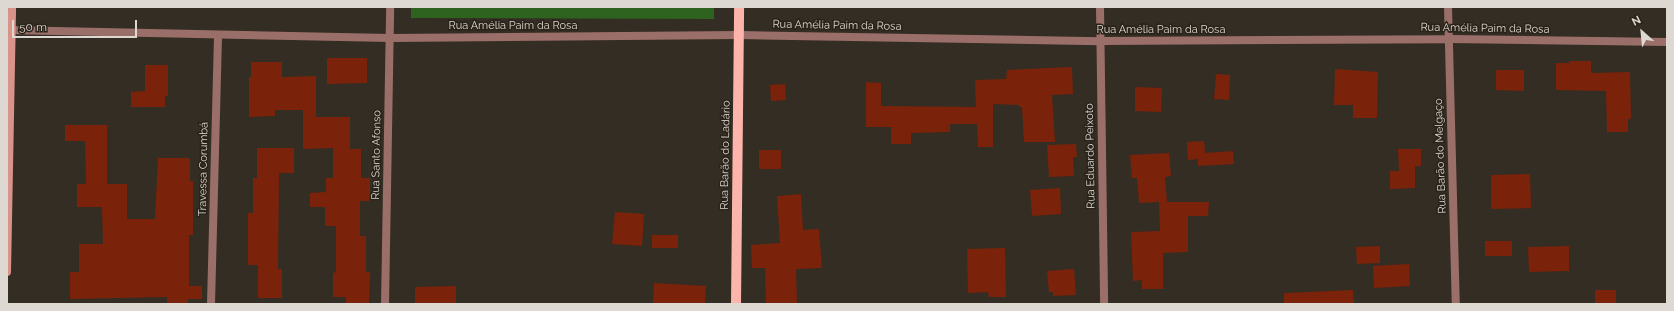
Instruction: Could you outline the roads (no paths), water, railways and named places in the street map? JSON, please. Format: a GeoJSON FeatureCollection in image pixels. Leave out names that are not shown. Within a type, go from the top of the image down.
{"type":"FeatureCollection","features":[{"type":"Feature","properties":{"kind":"main road","name":"Rua Barão do Ladário"},"geometry":{"type":"LineString","coordinates":[[736,304],[739,7]]}},
{"type":"Feature","properties":{"kind":"street"},"geometry":{"type":"LineString","coordinates":[[7,272],[9,31],[12,7]]}},
{"type":"Feature","properties":{"kind":"street","name":"Rua Santo Afonso"},"geometry":{"type":"LineString","coordinates":[[385,304],[390,7]]}},
{"type":"Feature","properties":{"kind":"street","name":"Rua Eduardo Peixoto"},"geometry":{"type":"LineString","coordinates":[[1100,7],[1104,304]]}},
{"type":"Feature","properties":{"kind":"street","name":"Rua Barão do Melgaço"},"geometry":{"type":"LineString","coordinates":[[1448,7],[1456,304]]}},
{"type":"Feature","properties":{"kind":"street","name":"Rua Amélia Paim da Rosa"},"geometry":{"type":"LineString","coordinates":[[9,31],[390,38],[739,36],[1100,41],[1449,39],[1667,42]]}},
{"type":"Feature","properties":{"kind":"street","name":"Travessa Corumbá"},"geometry":{"type":"LineString","coordinates":[[211,304],[218,35]]}}]}
